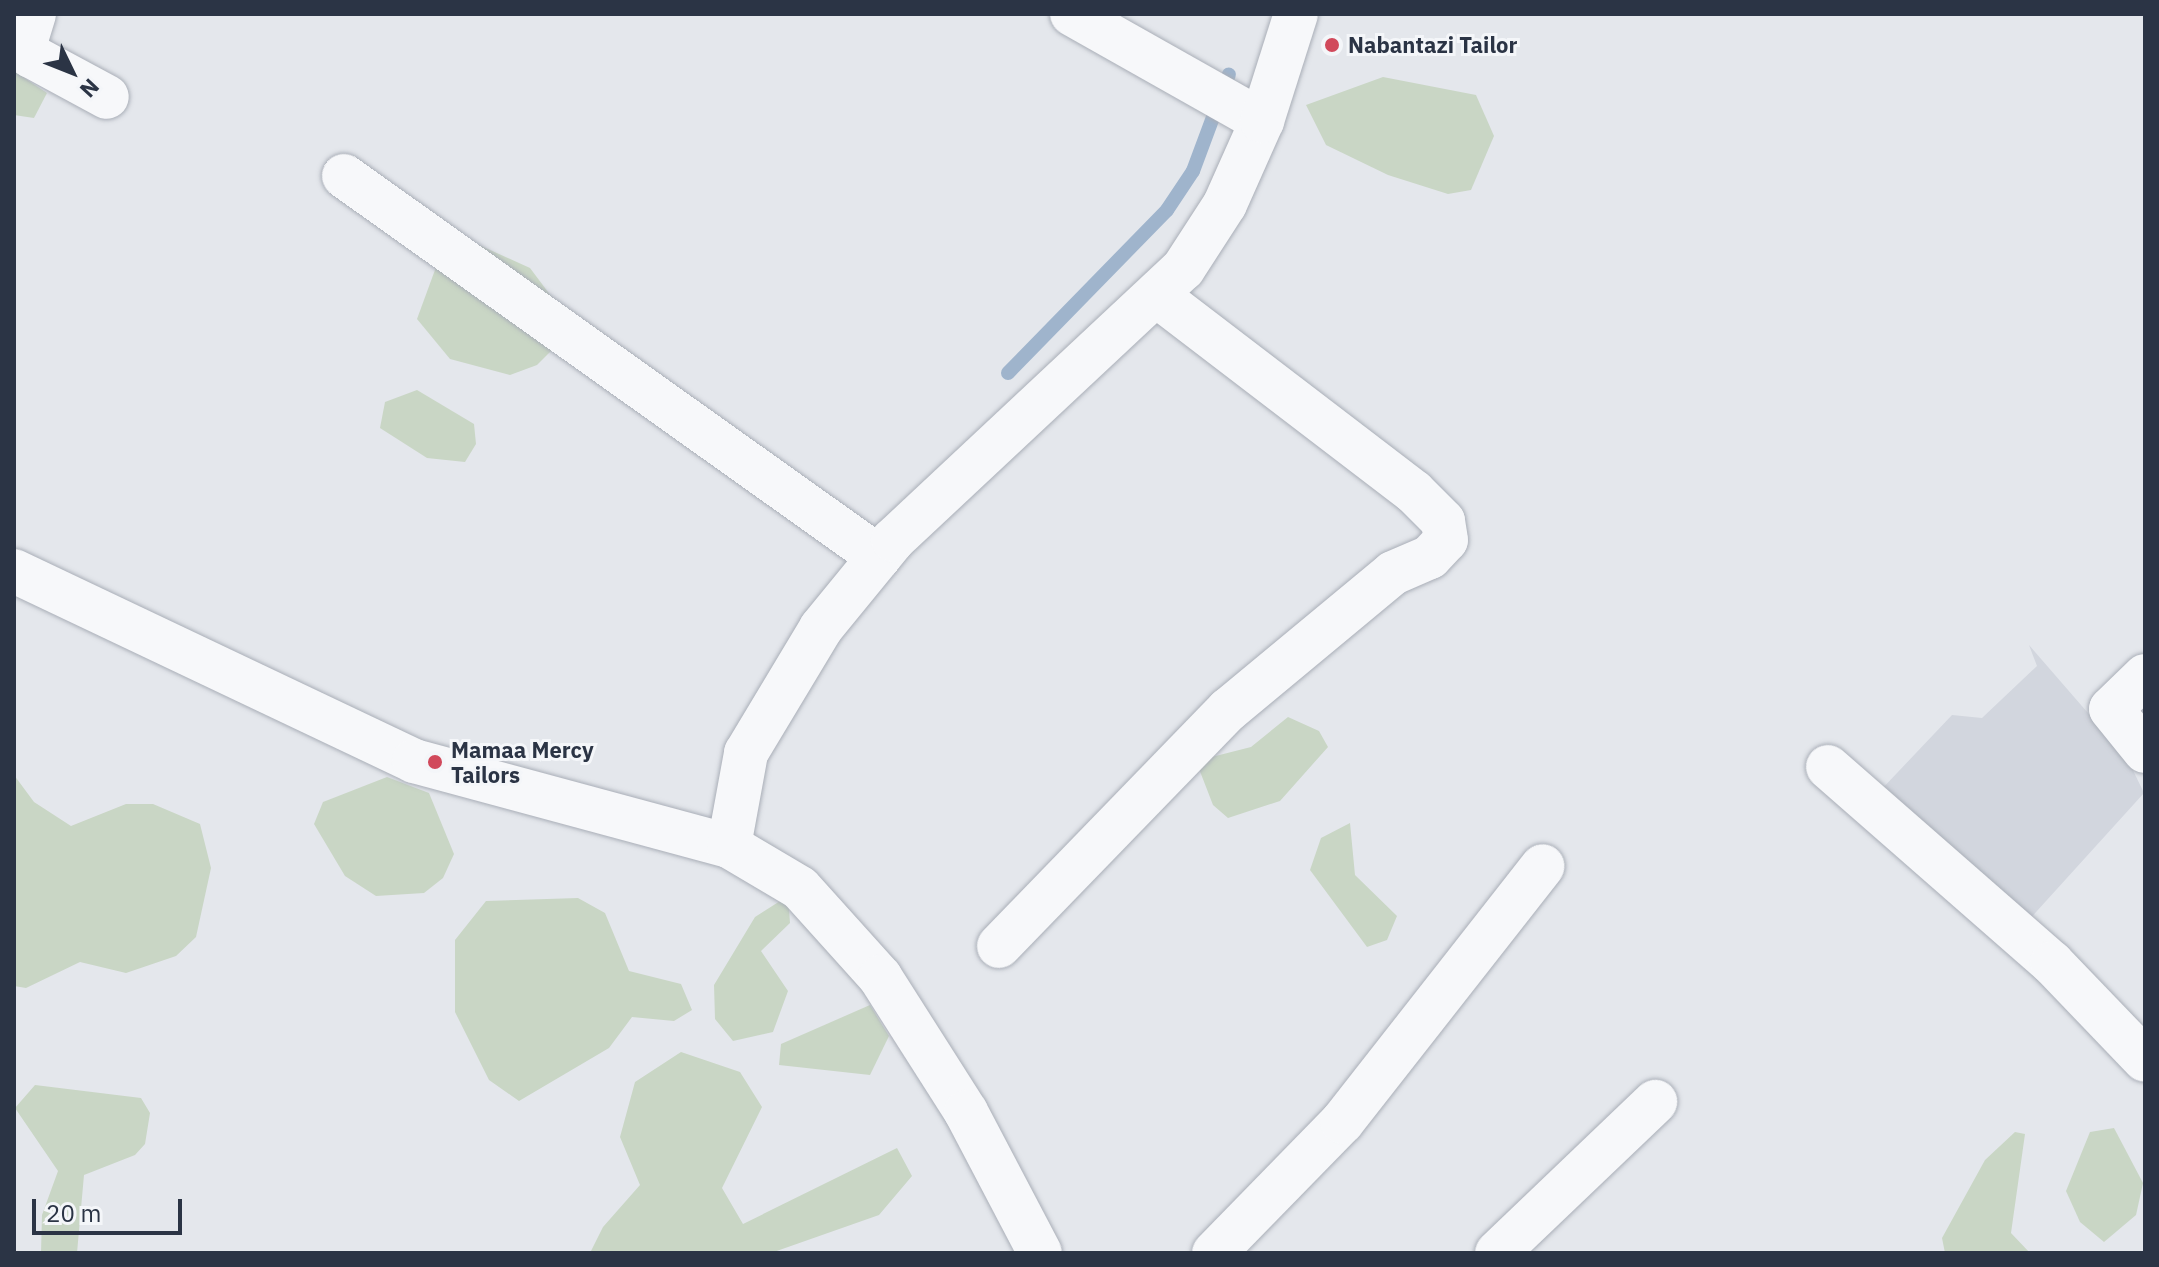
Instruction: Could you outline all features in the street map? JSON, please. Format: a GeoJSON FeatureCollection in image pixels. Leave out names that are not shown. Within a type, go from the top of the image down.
{"type":"FeatureCollection","features":[{"type":"Feature","properties":{"kind":"street"},"geometry":{"type":"LineString","coordinates":[[34,14],[26,41],[31,56],[107,97]]}},
{"type":"Feature","properties":{"kind":"street"},"geometry":{"type":"LineString","coordinates":[[1072,14],[1262,121]]}},
{"type":"Feature","properties":{"kind":"street"},"geometry":{"type":"LineString","coordinates":[[729,846],[746,753],[767,711],[879,557],[997,437],[1159,297],[1225,204],[1262,121],[1296,14]]}},
{"type":"Feature","properties":{"kind":"street"},"geometry":{"type":"LineString","coordinates":[[344,176],[879,557]]}},
{"type":"Feature","properties":{"kind":"street"},"geometry":{"type":"LineString","coordinates":[[999,946],[1228,710],[1393,573],[1430,557],[1446,540],[1443,521],[1414,492],[1159,297]]}},
{"type":"Feature","properties":{"kind":"street"},"geometry":{"type":"LineString","coordinates":[[14,571],[414,761],[729,846],[800,888],[880,977],[966,1112],[1040,1253]]}},
{"type":"Feature","properties":{"kind":"street"},"geometry":{"type":"LineString","coordinates":[[2145,676],[2111,709],[2145,751]]}},
{"type":"Feature","properties":{"kind":"street"},"geometry":{"type":"LineString","coordinates":[[1828,767],[2052,963],[2145,1060]]}},
{"type":"Feature","properties":{"kind":"street"},"geometry":{"type":"LineString","coordinates":[[1214,1253],[1342,1122],[1543,866]]}},
{"type":"Feature","properties":{"kind":"street"},"geometry":{"type":"LineString","coordinates":[[1497,1253],[1655,1102]]}},
{"type":"Feature","properties":{"kind":"shaded area"},"geometry":{"type":"Polygon","coordinates":[[[2029,645],[2127,758],[2144,793],[2028,921],[1879,792],[1952,715],[1982,718],[2037,666],[2029,645]]]}},
{"type":"Feature","properties":{"kind":"green space"},"geometry":{"type":"Polygon","coordinates":[[[14,71],[47,93],[34,118],[14,115],[14,71]]]}},
{"type":"Feature","properties":{"kind":"green space"},"geometry":{"type":"Polygon","coordinates":[[[1383,77],[1476,95],[1494,136],[1471,190],[1448,194],[1388,175],[1326,145],[1306,105],[1383,77]]]}},
{"type":"Feature","properties":{"kind":"green space"},"geometry":{"type":"Polygon","coordinates":[[[468,240],[530,268],[560,308],[556,346],[537,365],[510,375],[450,359],[417,319],[439,259],[468,240]]]}},
{"type":"Feature","properties":{"kind":"green space"},"geometry":{"type":"Polygon","coordinates":[[[417,390],[474,424],[476,444],[465,462],[427,458],[380,428],[385,402],[417,390]]]}},
{"type":"Feature","properties":{"kind":"green space"},"geometry":{"type":"Polygon","coordinates":[[[1288,717],[1319,731],[1328,747],[1280,801],[1228,818],[1213,805],[1196,761],[1251,747],[1288,717]]]}},
{"type":"Feature","properties":{"kind":"green space"},"geometry":{"type":"Polygon","coordinates":[[[14,775],[34,802],[71,826],[126,804],[153,804],[200,824],[211,868],[196,937],[176,956],[126,973],[80,962],[26,988],[14,986],[14,775]]]}},
{"type":"Feature","properties":{"kind":"green space"},"geometry":{"type":"Polygon","coordinates":[[[387,777],[429,793],[454,854],[443,878],[424,893],[376,896],[345,876],[314,824],[323,802],[387,777]]]}},
{"type":"Feature","properties":{"kind":"green space"},"geometry":{"type":"Polygon","coordinates":[[[1350,823],[1355,875],[1397,916],[1387,940],[1367,947],[1310,870],[1321,838],[1350,823]]]}},
{"type":"Feature","properties":{"kind":"green space"},"geometry":{"type":"Polygon","coordinates":[[[788,896],[790,923],[761,951],[788,991],[773,1032],[733,1041],[715,1019],[714,985],[755,917],[788,896]]]}},
{"type":"Feature","properties":{"kind":"green space"},"geometry":{"type":"Polygon","coordinates":[[[578,898],[605,913],[629,971],[681,984],[692,1010],[674,1021],[632,1017],[609,1048],[519,1101],[489,1080],[455,1012],[455,940],[486,901],[578,898]]]}},
{"type":"Feature","properties":{"kind":"green space"},"geometry":{"type":"Polygon","coordinates":[[[870,1005],[889,1036],[870,1075],[779,1065],[781,1044],[870,1005]]]}},
{"type":"Feature","properties":{"kind":"green space"},"geometry":{"type":"Polygon","coordinates":[[[681,1052],[740,1072],[762,1107],[722,1188],[743,1224],[897,1148],[912,1176],[879,1215],[771,1253],[590,1253],[603,1227],[640,1185],[620,1137],[635,1082],[681,1052]]]}},
{"type":"Feature","properties":{"kind":"green space"},"geometry":{"type":"Polygon","coordinates":[[[35,1085],[141,1098],[150,1113],[145,1144],[135,1155],[84,1175],[77,1253],[41,1253],[42,1215],[58,1171],[15,1108],[35,1085]]]}},
{"type":"Feature","properties":{"kind":"green space"},"geometry":{"type":"Polygon","coordinates":[[[2114,1128],[2143,1183],[2136,1215],[2104,1242],[2080,1222],[2066,1191],[2090,1132],[2114,1128]]]}},
{"type":"Feature","properties":{"kind":"green space"},"geometry":{"type":"Polygon","coordinates":[[[2015,1132],[2025,1134],[2011,1233],[2030,1253],[1945,1253],[1942,1238],[1985,1160],[2015,1132]]]}},
{"type":"Feature","properties":{"kind":"waterway"},"geometry":{"type":"LineString","coordinates":[[1008,373],[1167,210],[1193,171],[1229,74]]}},
{"type":"Feature","properties":{"kind":"place","name":"Nabantazi Tailor"},"geometry":{"type":"Point","coordinates":[1332,45]}},
{"type":"Feature","properties":{"kind":"place","name":"Mamaa Mercy Tailors"},"geometry":{"type":"Point","coordinates":[435,762]}}]}
